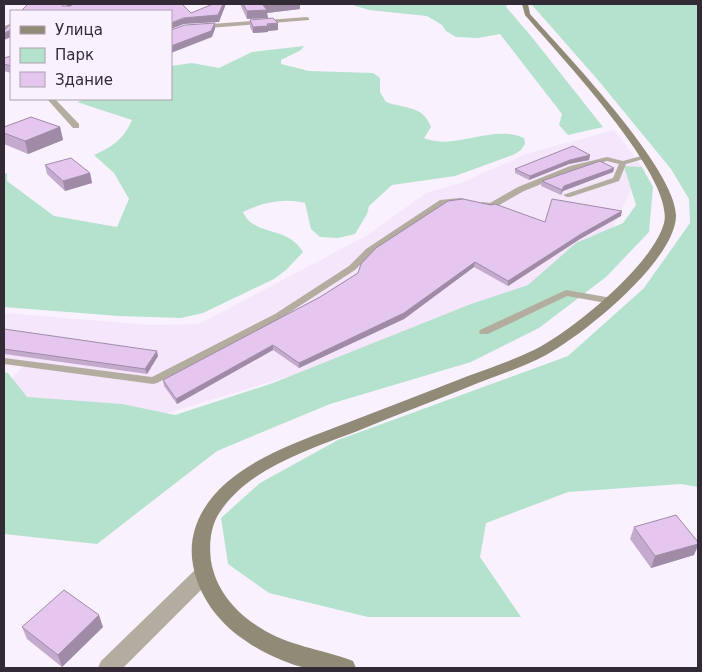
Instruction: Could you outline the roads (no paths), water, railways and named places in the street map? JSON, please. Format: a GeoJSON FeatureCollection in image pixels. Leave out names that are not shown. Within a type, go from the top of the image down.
{"type":"FeatureCollection","features":[{"type":"Feature","properties":{"kind":"main road"},"geometry":{"type":"LineString","coordinates":[[345,668],[295,654],[255,636],[229,617],[213,596],[203,571],[202,536],[210,513],[223,496],[258,469],[317,441],[537,353],[581,327],[612,301],[645,264],[669,228],[671,215],[666,193],[645,158],[597,94],[527,14],[525,4]]}},
{"type":"Feature","properties":{"kind":"street"},"geometry":{"type":"LineString","coordinates":[[172,26],[184,28],[307,19]]}},
{"type":"Feature","properties":{"kind":"street"},"geometry":{"type":"LineString","coordinates":[[172,33],[184,28]]}},
{"type":"Feature","properties":{"kind":"street"},"geometry":{"type":"LineString","coordinates":[[52,100],[76,126]]}},
{"type":"Feature","properties":{"kind":"street"},"geometry":{"type":"LineString","coordinates":[[110,668],[203,571]]}},
{"type":"Feature","properties":{"kind":"lane"},"geometry":{"type":"LineString","coordinates":[[4,361],[152,381],[278,316],[352,268],[368,251],[443,202],[463,200],[491,206],[521,189],[573,168],[607,159],[623,162],[645,158]]}},
{"type":"Feature","properties":{"kind":"lane"},"geometry":{"type":"LineString","coordinates":[[567,195],[616,179],[623,162]]}},
{"type":"Feature","properties":{"kind":"lane"},"geometry":{"type":"LineString","coordinates":[[484,332],[566,293],[612,301]]}}]}
